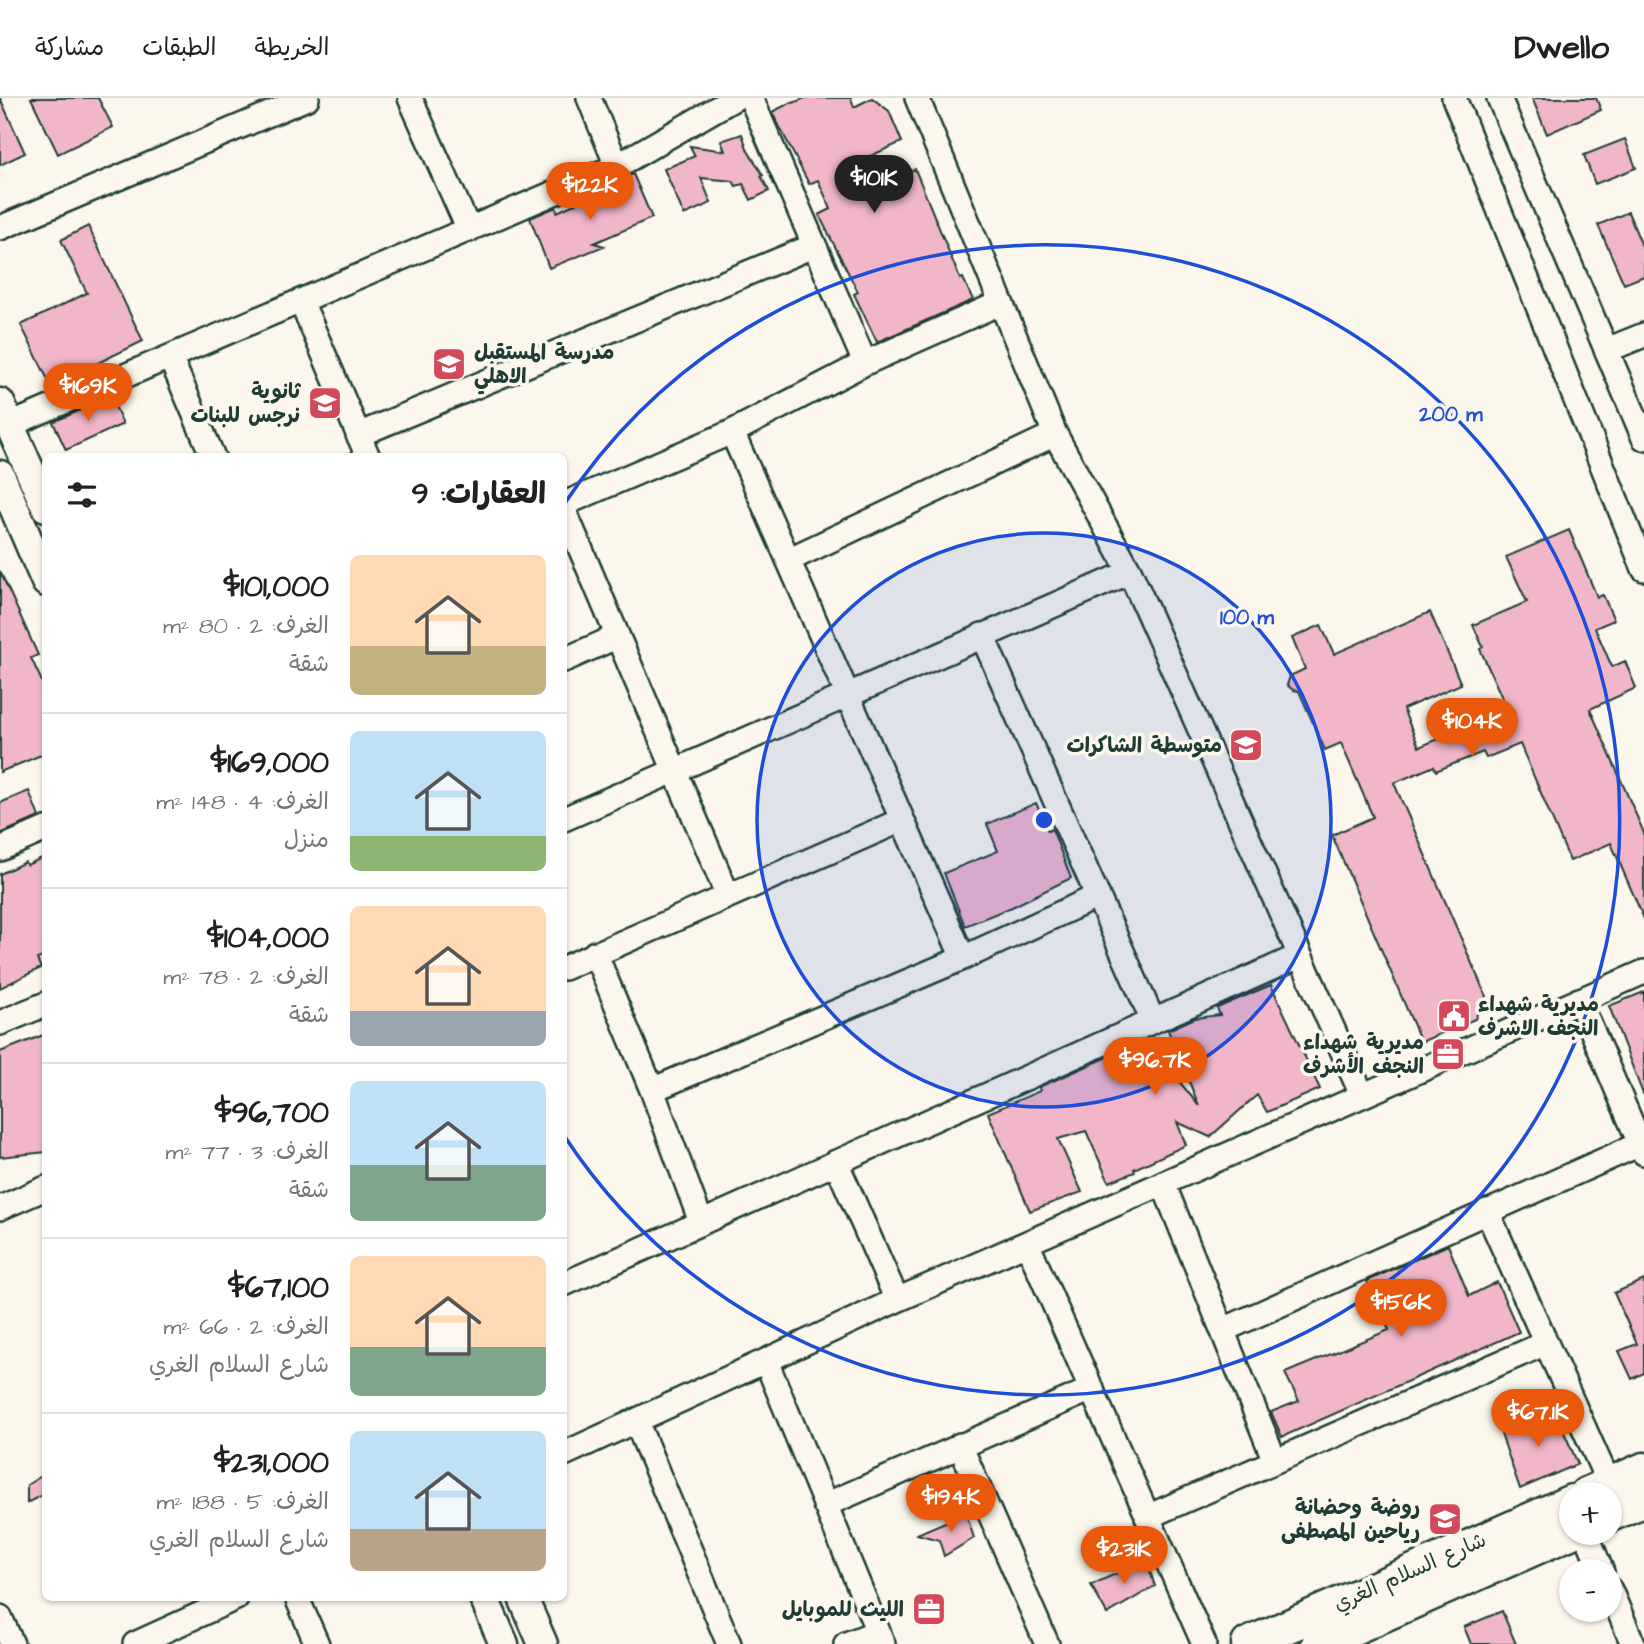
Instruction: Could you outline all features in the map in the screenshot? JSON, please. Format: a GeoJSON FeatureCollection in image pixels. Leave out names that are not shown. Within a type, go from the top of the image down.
{"type":"FeatureCollection","features":[{"type":"Feature","properties":{"kind":"main road"},"geometry":{"type":"LineString","coordinates":[[1613,1482],[1644,1469]]}},
{"type":"Feature","properties":{"kind":"main road"},"geometry":{"type":"LineString","coordinates":[[1622,1510],[1644,1500]]}},
{"type":"Feature","properties":{"kind":"main road","name":"شارع السلام الغري"},"geometry":{"type":"LineString","coordinates":[[1248,1644],[1559,1507]]}},
{"type":"Feature","properties":{"kind":"main road","name":"شارع السلام الغري"},"geometry":{"type":"LineString","coordinates":[[1318,1644],[1559,1538]]}},
{"type":"Feature","properties":{"kind":"street"},"geometry":{"type":"LineString","coordinates":[[0,228],[307,98]]}},
{"type":"Feature","properties":{"kind":"street"},"geometry":{"type":"LineString","coordinates":[[410,98],[469,230]]}},
{"type":"Feature","properties":{"kind":"street"},"geometry":{"type":"LineString","coordinates":[[589,98],[617,166]]}},
{"type":"Feature","properties":{"kind":"street"},"geometry":{"type":"LineString","coordinates":[[42,498],[5,414],[170,357],[617,166],[735,98]]}},
{"type":"Feature","properties":{"kind":"street"},"geometry":{"type":"LineString","coordinates":[[751,98],[865,363]]}},
{"type":"Feature","properties":{"kind":"street"},"geometry":{"type":"LineString","coordinates":[[917,98],[1055,434],[1130,572],[1362,1096]]}},
{"type":"Feature","properties":{"kind":"street"},"geometry":{"type":"LineString","coordinates":[[1454,98],[1644,569]]}},
{"type":"Feature","properties":{"kind":"street"},"geometry":{"type":"LineString","coordinates":[[1499,98],[1644,438]]}},
{"type":"Feature","properties":{"kind":"street"},"geometry":{"type":"LineString","coordinates":[[358,435],[813,246]]}},
{"type":"Feature","properties":{"kind":"street"},"geometry":{"type":"LineString","coordinates":[[301,301],[366,453]]}},
{"type":"Feature","properties":{"kind":"street"},"geometry":{"type":"LineString","coordinates":[[567,503],[732,432],[865,363],[1000,303]]}},
{"type":"Feature","properties":{"kind":"street"},"geometry":{"type":"LineString","coordinates":[[1607,349],[1644,335]]}},
{"type":"Feature","properties":{"kind":"street"},"geometry":{"type":"LineString","coordinates":[[170,357],[211,453]]}},
{"type":"Feature","properties":{"kind":"street"},"geometry":{"type":"LineString","coordinates":[[732,432],[963,958]]}},
{"type":"Feature","properties":{"kind":"street"},"geometry":{"type":"LineString","coordinates":[[788,559],[1055,434]]}},
{"type":"Feature","properties":{"kind":"street"},"geometry":{"type":"LineString","coordinates":[[0,475],[42,571]]}},
{"type":"Feature","properties":{"kind":"street"},"geometry":{"type":"LineString","coordinates":[[567,517],[728,896]]}},
{"type":"Feature","properties":{"kind":"street"},"geometry":{"type":"LineString","coordinates":[[567,818],[1130,572]]}},
{"type":"Feature","properties":{"kind":"street"},"geometry":{"type":"LineString","coordinates":[[982,635],[1153,1021]]}},
{"type":"Feature","properties":{"kind":"street"},"geometry":{"type":"LineString","coordinates":[[567,659],[617,637]]}},
{"type":"Feature","properties":{"kind":"street"},"geometry":{"type":"LineString","coordinates":[[567,967],[902,820]]}},
{"type":"Feature","properties":{"kind":"street"},"geometry":{"type":"LineString","coordinates":[[0,849],[42,831]]}},
{"type":"Feature","properties":{"kind":"street"},"geometry":{"type":"LineString","coordinates":[[652,1090],[963,958],[1098,896]]}},
{"type":"Feature","properties":{"kind":"street"},"geometry":{"type":"LineString","coordinates":[[595,953],[652,1090],[701,1222]]}},
{"type":"Feature","properties":{"kind":"street"},"geometry":{"type":"LineString","coordinates":[[567,1277],[836,1163],[1299,956]]}},
{"type":"Feature","properties":{"kind":"street"},"geometry":{"type":"LineString","coordinates":[[567,1453],[897,1300],[1644,972]]}},
{"type":"Feature","properties":{"kind":"street"},"geometry":{"type":"LineString","coordinates":[[1223,1330],[1487,1211],[1642,1148],[1579,1000]]}},
{"type":"Feature","properties":{"kind":"street"},"geometry":{"type":"LineString","coordinates":[[0,1023],[42,1011]]}},
{"type":"Feature","properties":{"kind":"street"},"geometry":{"type":"LineString","coordinates":[[836,1163],[897,1300]]}},
{"type":"Feature","properties":{"kind":"street"},"geometry":{"type":"LineString","coordinates":[[1163,1183],[1275,1461]]}},
{"type":"Feature","properties":{"kind":"street"},"geometry":{"type":"LineString","coordinates":[[0,1208],[42,1190]]}},
{"type":"Feature","properties":{"kind":"street"},"geometry":{"type":"LineString","coordinates":[[1487,1211],[1546,1343],[1595,1482]]}},
{"type":"Feature","properties":{"kind":"street"},"geometry":{"type":"LineString","coordinates":[[1027,1243],[1204,1644]]}},
{"type":"Feature","properties":{"kind":"street"},"geometry":{"type":"LineString","coordinates":[[1147,1517],[1546,1343]]}},
{"type":"Feature","properties":{"kind":"street"},"geometry":{"type":"LineString","coordinates":[[766,1360],[880,1638],[846,1644]]}},
{"type":"Feature","properties":{"kind":"street"},"geometry":{"type":"LineString","coordinates":[[825,1505],[1092,1389]]}},
{"type":"Feature","properties":{"kind":"street"},"geometry":{"type":"LineString","coordinates":[[636,1421],[729,1644]]}},
{"type":"Feature","properties":{"kind":"street"},"geometry":{"type":"LineString","coordinates":[[960,1445],[1047,1644]]}},
{"type":"Feature","properties":{"kind":"street"},"geometry":{"type":"LineString","coordinates":[[135,1644],[166,1637],[231,1601]]}},
{"type":"Feature","properties":{"kind":"street"},"geometry":{"type":"LineString","coordinates":[[298,1601],[317,1644]]}},
{"type":"Feature","properties":{"kind":"street"},"geometry":{"type":"LineString","coordinates":[[485,1601],[504,1644]]}},
{"type":"Feature","properties":{"kind":"street"},"geometry":{"type":"LineString","coordinates":[[524,1601],[544,1644]]}},
{"type":"Feature","properties":{"kind":"street"},"geometry":{"type":"LineString","coordinates":[[0,1617],[12,1644]]}},
{"type":"Feature","properties":{"kind":"street"},"geometry":{"type":"LineString","coordinates":[[1622,1618],[1633,1644]]}},
{"type":"Feature","properties":{"kind":"building"},"geometry":{"type":"Polygon","coordinates":[[[0,98],[25,153],[0,165],[0,98]]]}},
{"type":"Feature","properties":{"kind":"building"},"geometry":{"type":"Polygon","coordinates":[[[31,98],[98,98],[113,127],[58,154],[31,98]]]}},
{"type":"Feature","properties":{"kind":"building"},"geometry":{"type":"Polygon","coordinates":[[[805,98],[851,98],[854,107],[872,98],[889,111],[902,142],[852,164],[865,192],[915,169],[960,279],[963,278],[973,300],[877,342],[854,294],[858,292],[819,215],[831,209],[818,180],[809,184],[772,112],[805,98]]]}},
{"type":"Feature","properties":{"kind":"building"},"geometry":{"type":"Polygon","coordinates":[[[1532,98],[1596,98],[1601,110],[1547,134],[1532,98]]]}},
{"type":"Feature","properties":{"kind":"building"},"geometry":{"type":"Polygon","coordinates":[[[742,134],[769,191],[751,200],[743,184],[736,186],[733,181],[701,178],[711,203],[684,215],[664,169],[695,156],[690,146],[725,151],[721,141],[742,134]]]}},
{"type":"Feature","properties":{"kind":"building"},"geometry":{"type":"Polygon","coordinates":[[[1625,139],[1636,168],[1595,184],[1584,155],[1625,139]]]}},
{"type":"Feature","properties":{"kind":"building"},"geometry":{"type":"Polygon","coordinates":[[[633,174],[652,218],[594,243],[604,246],[549,268],[530,218],[556,207],[557,212],[614,186],[613,183],[633,174]]]}},
{"type":"Feature","properties":{"kind":"building"},"geometry":{"type":"Polygon","coordinates":[[[1628,212],[1644,251],[1644,276],[1624,284],[1598,225],[1628,212]]]}},
{"type":"Feature","properties":{"kind":"building"},"geometry":{"type":"Polygon","coordinates":[[[88,226],[143,341],[51,386],[21,325],[87,293],[61,240],[88,226]]]}},
{"type":"Feature","properties":{"kind":"building"},"geometry":{"type":"Polygon","coordinates":[[[111,397],[123,424],[66,450],[53,422],[111,397]]]}},
{"type":"Feature","properties":{"kind":"building"},"geometry":{"type":"Polygon","coordinates":[[[1569,530],[1597,597],[1603,595],[1614,620],[1595,628],[1612,667],[1625,661],[1636,688],[1590,709],[1644,833],[1644,919],[1611,843],[1570,861],[1520,744],[1486,758],[1483,752],[1436,771],[1434,766],[1394,783],[1486,996],[1475,1019],[1421,1042],[1332,835],[1373,817],[1341,743],[1325,750],[1299,691],[1287,685],[1290,676],[1305,669],[1292,638],[1321,625],[1334,654],[1430,612],[1461,684],[1403,709],[1419,747],[1508,711],[1480,649],[1483,647],[1473,625],[1527,602],[1506,557],[1569,530]]]}},
{"type":"Feature","properties":{"kind":"building"},"geometry":{"type":"Polygon","coordinates":[[[0,571],[38,655],[31,658],[42,681],[42,755],[0,772],[0,571]]]}},
{"type":"Feature","properties":{"kind":"building"},"geometry":{"type":"Polygon","coordinates":[[[29,791],[39,817],[0,834],[0,803],[29,791]]]}},
{"type":"Feature","properties":{"kind":"building"},"geometry":{"type":"Polygon","coordinates":[[[1036,803],[1048,831],[1052,829],[1071,878],[965,926],[944,873],[998,851],[987,824],[1036,803]]]}},
{"type":"Feature","properties":{"kind":"building"},"geometry":{"type":"Polygon","coordinates":[[[42,858],[42,957],[37,959],[41,968],[0,988],[0,874],[25,862],[27,865],[42,858]]]}},
{"type":"Feature","properties":{"kind":"building"},"geometry":{"type":"Polygon","coordinates":[[[1271,985],[1320,1089],[1267,1112],[1257,1095],[1210,1137],[1177,1122],[1186,1145],[1134,1169],[1135,1172],[1109,1182],[1086,1131],[1058,1139],[1082,1192],[1030,1211],[988,1113],[1040,1091],[1039,1087],[1132,1049],[1146,1040],[1199,1106],[1168,1030],[1195,1018],[1220,1015],[1217,1008],[1271,985]]]}},
{"type":"Feature","properties":{"kind":"building"},"geometry":{"type":"Polygon","coordinates":[[[1644,992],[1644,1094],[1643,1094],[1609,1006],[1644,992]]]}},
{"type":"Feature","properties":{"kind":"building"},"geometry":{"type":"Polygon","coordinates":[[[42,1036],[42,1152],[0,1157],[0,1052],[42,1036]]]}},
{"type":"Feature","properties":{"kind":"building"},"geometry":{"type":"Polygon","coordinates":[[[1448,1245],[1469,1296],[1497,1282],[1519,1332],[1282,1437],[1271,1412],[1299,1401],[1285,1373],[1389,1330],[1367,1281],[1448,1245]]]}},
{"type":"Feature","properties":{"kind":"building"},"geometry":{"type":"Polygon","coordinates":[[[1644,1280],[1644,1373],[1632,1379],[1619,1351],[1637,1344],[1614,1293],[1644,1280]]]}},
{"type":"Feature","properties":{"kind":"building"},"geometry":{"type":"Polygon","coordinates":[[[1553,1407],[1578,1464],[1520,1489],[1501,1434],[1553,1407]]]}},
{"type":"Feature","properties":{"kind":"building"},"geometry":{"type":"Polygon","coordinates":[[[42,1476],[42,1495],[27,1503],[27,1485],[42,1476]]]}},
{"type":"Feature","properties":{"kind":"building"},"geometry":{"type":"Polygon","coordinates":[[[966,1513],[974,1538],[944,1556],[939,1540],[917,1534],[966,1513]]]}},
{"type":"Feature","properties":{"kind":"building"},"geometry":{"type":"Polygon","coordinates":[[[1146,1560],[1155,1586],[1107,1614],[1091,1585],[1146,1560]]]}},
{"type":"Feature","properties":{"kind":"building"},"geometry":{"type":"Polygon","coordinates":[[[1502,1611],[1516,1644],[1471,1644],[1464,1627],[1502,1611]]]}},
{"type":"Feature","properties":{"kind":"place","name":"مدرسة المستقبل الاهلي"},"geometry":{"type":"Point","coordinates":[449,364]}},
{"type":"Feature","properties":{"kind":"place","name":"ثانوية نرجس للبنات"},"geometry":{"type":"Point","coordinates":[325,403]}},
{"type":"Feature","properties":{"kind":"place","name":"متوسطة الشاكرات"},"geometry":{"type":"Point","coordinates":[1246,745]}},
{"type":"Feature","properties":{"kind":"place","name":"مديرية شهداء النجف الاشرف"},"geometry":{"type":"Point","coordinates":[1454,1016]}},
{"type":"Feature","properties":{"kind":"place","name":"مديرية شهداء النجف الأشرف"},"geometry":{"type":"Point","coordinates":[1448,1054]}},
{"type":"Feature","properties":{"kind":"place","name":"روضة وحضانة رياحين المصطفى"},"geometry":{"type":"Point","coordinates":[1445,1519]}},
{"type":"Feature","properties":{"kind":"place","name":"الليث للموبايل"},"geometry":{"type":"Point","coordinates":[929,1609]}}]}
